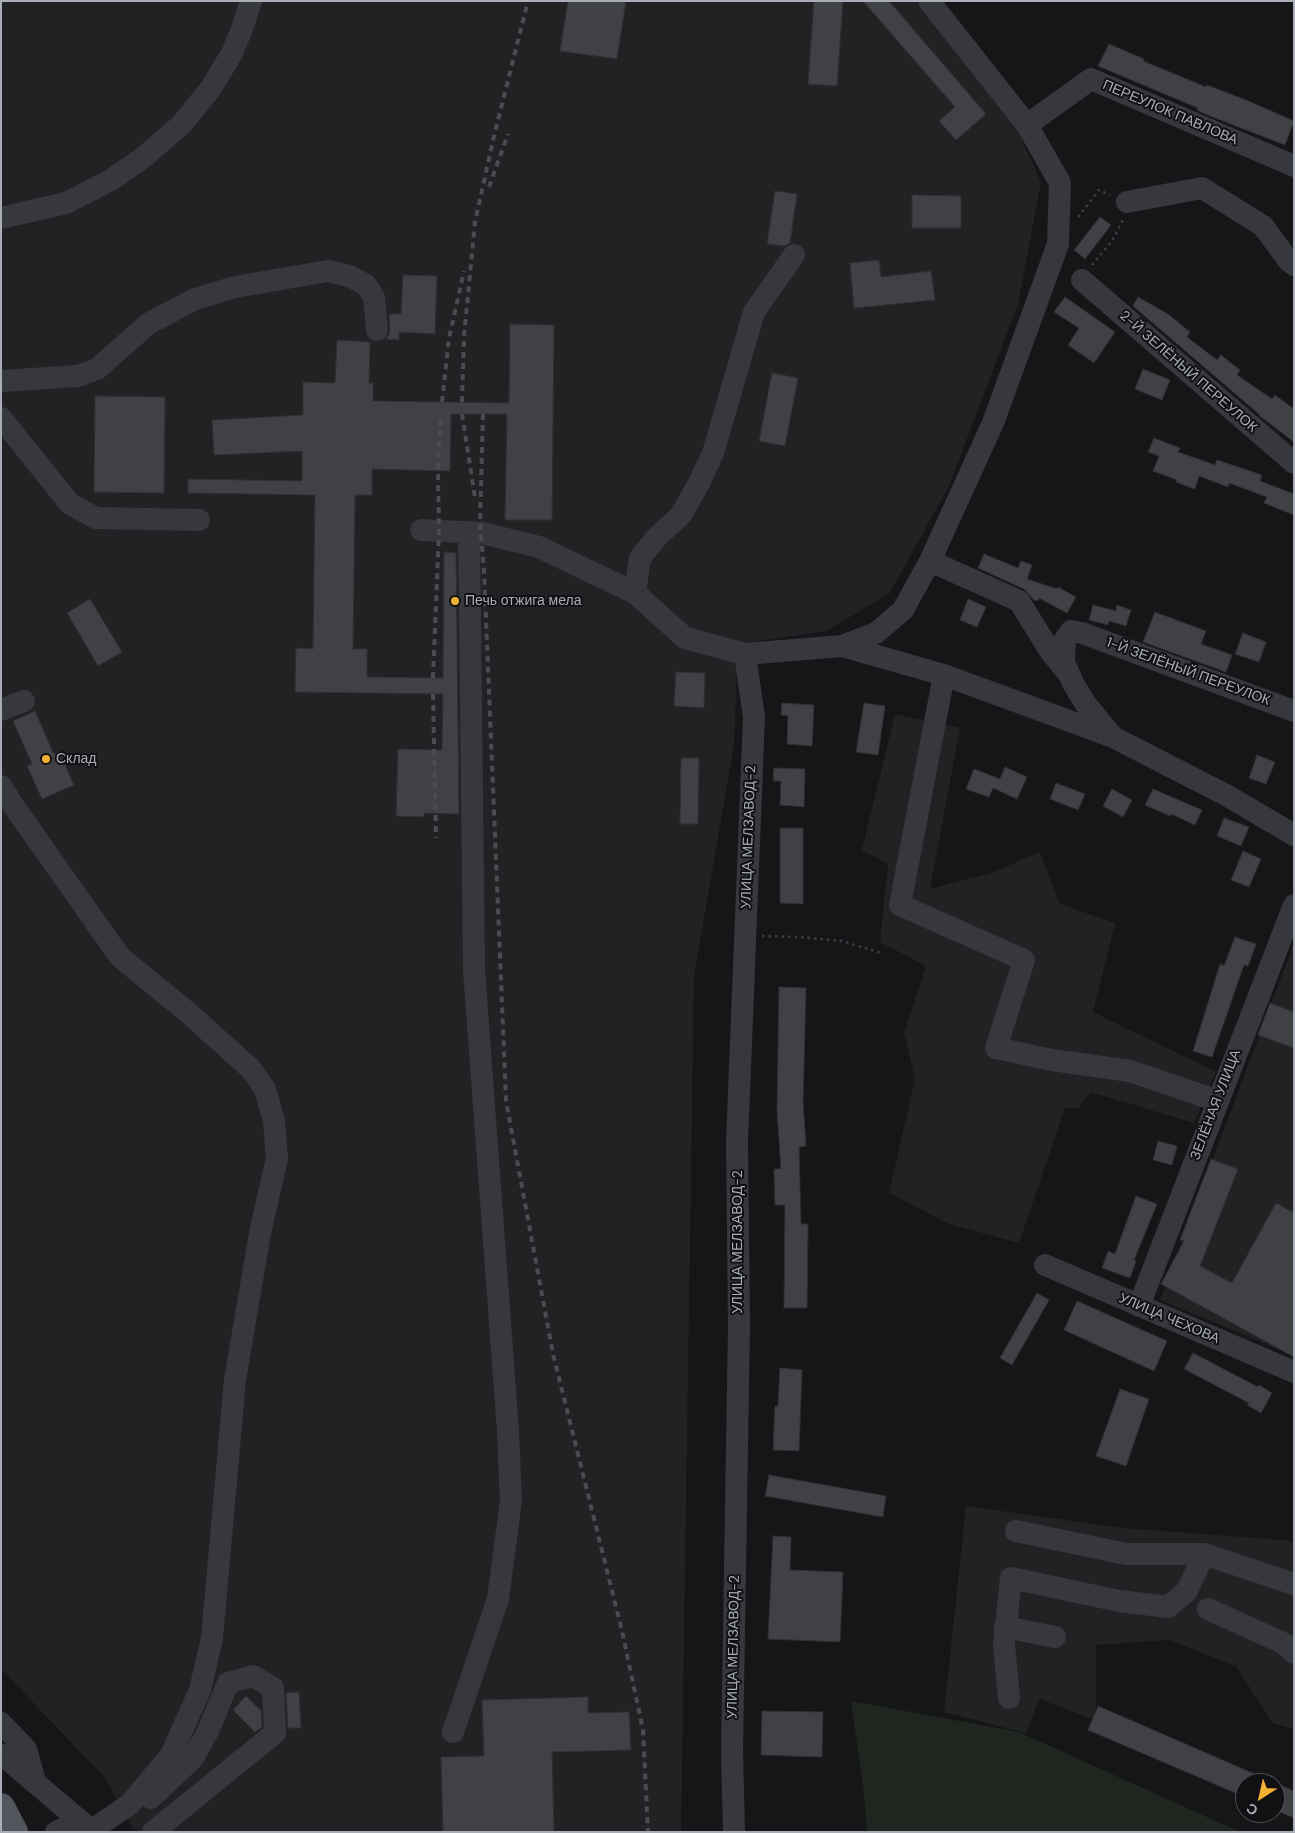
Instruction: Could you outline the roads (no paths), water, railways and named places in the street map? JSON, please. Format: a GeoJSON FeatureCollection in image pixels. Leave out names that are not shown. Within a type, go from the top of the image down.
{"type":"FeatureCollection","features":[{"type":"Feature","properties":{"kind":"main road"},"geometry":{"type":"LineString","coordinates":[[1,1807],[14,1832]]}},
{"type":"Feature","properties":{"kind":"street"},"geometry":{"type":"LineString","coordinates":[[1,218],[66,203],[111,180],[144,157],[170,135],[182,124],[210,88],[232,53],[251,1]]}},
{"type":"Feature","properties":{"kind":"street"},"geometry":{"type":"LineString","coordinates":[[421,530],[482,533],[539,547],[635,592],[685,638],[745,654],[842,646],[876,633],[903,610],[930,561],[993,423],[1058,244],[1060,183],[1027,125],[929,1]]}},
{"type":"Feature","properties":{"kind":"street","name":"ПЕРЕУЛОК ПАВЛОВА"},"geometry":{"type":"LineString","coordinates":[[1027,125],[1091,80],[1294,166]]}},
{"type":"Feature","properties":{"kind":"street"},"geometry":{"type":"LineString","coordinates":[[1127,202],[1202,188],[1262,226],[1294,265]]}},
{"type":"Feature","properties":{"kind":"street"},"geometry":{"type":"LineString","coordinates":[[635,592],[640,558],[681,515],[714,453],[754,312],[794,255]]}},
{"type":"Feature","properties":{"kind":"street"},"geometry":{"type":"LineString","coordinates":[[1,381],[78,376],[97,369],[148,324],[195,299],[235,286],[328,271],[349,276],[366,285],[374,297],[377,330]]}},
{"type":"Feature","properties":{"kind":"street","name":"2-Й ЗЕЛЁНЫЙ ПЕРЕУЛОК"},"geometry":{"type":"LineString","coordinates":[[1082,280],[1294,463]]}},
{"type":"Feature","properties":{"kind":"street"},"geometry":{"type":"LineString","coordinates":[[1,418],[70,504],[96,518],[198,520]]}},
{"type":"Feature","properties":{"kind":"street"},"geometry":{"type":"LineString","coordinates":[[453,1732],[498,1599],[511,1500],[508,1431],[474,970],[469,532]]}},
{"type":"Feature","properties":{"kind":"street"},"geometry":{"type":"LineString","coordinates":[[930,561],[1019,600],[1050,651],[1069,674],[1085,703],[1113,737]]}},
{"type":"Feature","properties":{"kind":"street","name":"1-Й ЗЕЛЁНЫЙ ПЕРЕУЛОК"},"geometry":{"type":"LineString","coordinates":[[1069,674],[1064,662],[1065,639],[1071,631],[1082,633],[1294,711]]}},
{"type":"Feature","properties":{"kind":"street"},"geometry":{"type":"LineString","coordinates":[[842,646],[944,674],[1113,737],[1226,795],[1294,835]]}},
{"type":"Feature","properties":{"kind":"street","name":"УЛИЦА МЕЛЗАВОД-2"},"geometry":{"type":"LineString","coordinates":[[734,1832],[732,1752],[739,1325],[738,1142],[744,932],[754,718],[745,654]]}},
{"type":"Feature","properties":{"kind":"street"},"geometry":{"type":"LineString","coordinates":[[944,674],[900,906],[1024,960],[996,1048],[1052,1060],[1130,1071],[1218,1101]]}},
{"type":"Feature","properties":{"kind":"street"},"geometry":{"type":"LineString","coordinates":[[1,710],[24,700]]}},
{"type":"Feature","properties":{"kind":"street"},"geometry":{"type":"LineString","coordinates":[[1,786],[120,957],[185,1010],[251,1069],[266,1089],[274,1120],[277,1158],[260,1233],[235,1380],[212,1638],[200,1690],[171,1755],[130,1804],[92,1831],[66,1827],[56,1832]]}},
{"type":"Feature","properties":{"kind":"street","name":"ЗЕЛЁНАЯ УЛИЦА"},"geometry":{"type":"LineString","coordinates":[[1139,1306],[1294,905]]}},
{"type":"Feature","properties":{"kind":"street","name":"УЛИЦА ЧЕХОВА"},"geometry":{"type":"LineString","coordinates":[[1045,1265],[1294,1372]]}},
{"type":"Feature","properties":{"kind":"street"},"geometry":{"type":"LineString","coordinates":[[1016,1531],[1126,1554],[1204,1554],[1294,1584]]}},
{"type":"Feature","properties":{"kind":"street"},"geometry":{"type":"LineString","coordinates":[[1009,1698],[1004,1645],[1011,1578],[1119,1601],[1168,1607],[1186,1591],[1204,1554]]}},
{"type":"Feature","properties":{"kind":"street"},"geometry":{"type":"LineString","coordinates":[[1208,1609],[1283,1643],[1294,1653]]}},
{"type":"Feature","properties":{"kind":"street"},"geometry":{"type":"LineString","coordinates":[[1006,1627],[1055,1637]]}},
{"type":"Feature","properties":{"kind":"street"},"geometry":{"type":"LineString","coordinates":[[114,1832],[193,1758],[208,1731],[228,1683],[252,1676],[273,1688],[275,1733],[153,1832]]}},
{"type":"Feature","properties":{"kind":"street"},"geometry":{"type":"LineString","coordinates":[[1,1722],[26,1749],[35,1782]]}},
{"type":"Feature","properties":{"kind":"street"},"geometry":{"type":"LineString","coordinates":[[1,1754],[92,1831]]}},
{"type":"Feature","properties":{"kind":"railway"},"geometry":{"type":"LineString","coordinates":[[462,402],[464,337],[475,222],[494,136],[528,1]]}},
{"type":"Feature","properties":{"kind":"railway"},"geometry":{"type":"LineString","coordinates":[[489,187],[508,134]]}},
{"type":"Feature","properties":{"kind":"railway"},"geometry":{"type":"LineString","coordinates":[[442,402],[449,338],[464,271]]}},
{"type":"Feature","properties":{"kind":"railway"},"geometry":{"type":"LineString","coordinates":[[433,678],[439,531],[438,471],[441,413]]}},
{"type":"Feature","properties":{"kind":"railway"},"geometry":{"type":"LineString","coordinates":[[462,414],[475,498]]}},
{"type":"Feature","properties":{"kind":"railway"},"geometry":{"type":"LineString","coordinates":[[483,414],[480,523],[484,571],[506,1101],[553,1354],[622,1631],[643,1730],[648,1832]]}},
{"type":"Feature","properties":{"kind":"railway"},"geometry":{"type":"LineString","coordinates":[[433,694],[436,838]]}},
{"type":"Feature","properties":{"kind":"place","name":"Печь отжига мела"},"geometry":{"type":"Point","coordinates":[455,601]}},
{"type":"Feature","properties":{"kind":"place","name":"Склад"},"geometry":{"type":"Point","coordinates":[46,759]}}]}
